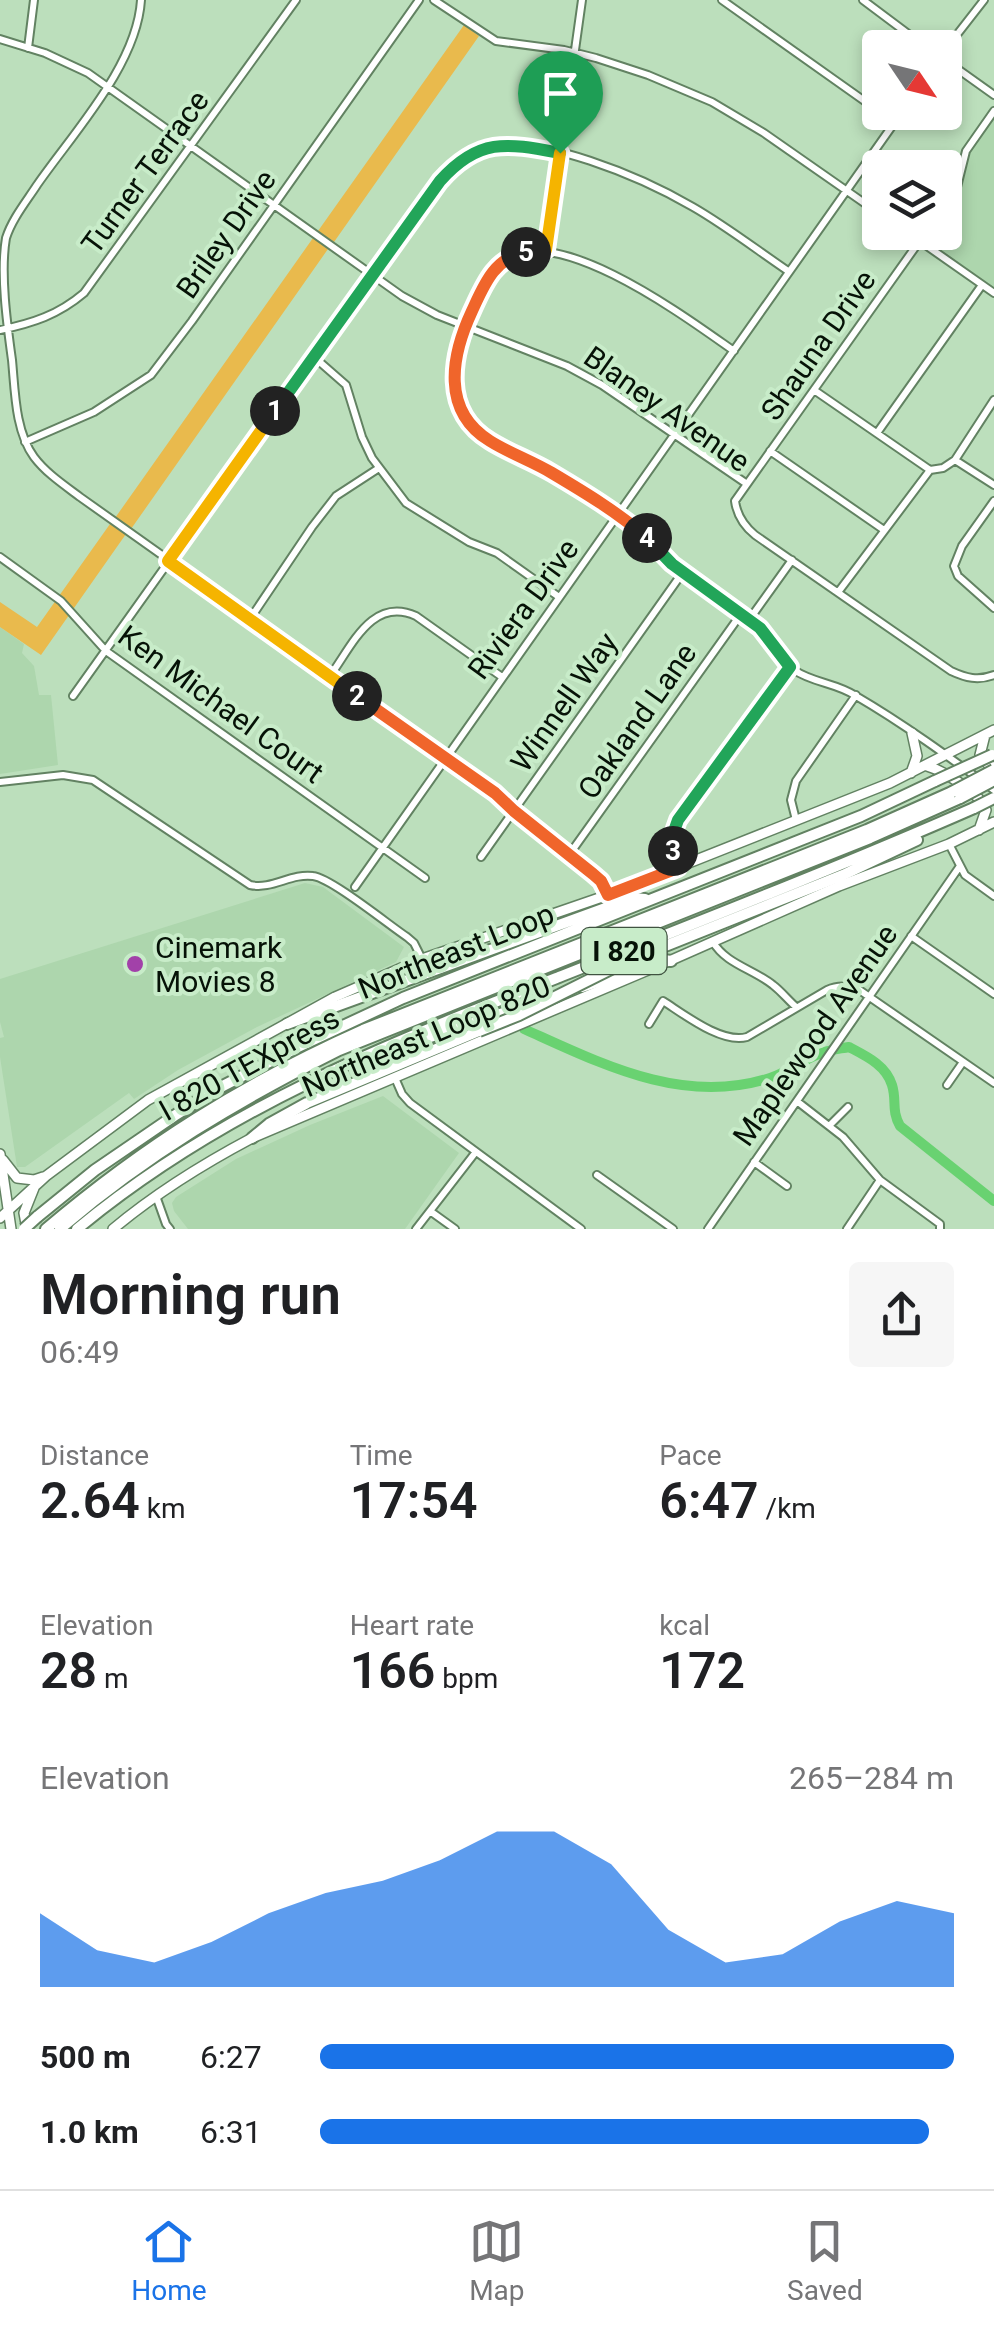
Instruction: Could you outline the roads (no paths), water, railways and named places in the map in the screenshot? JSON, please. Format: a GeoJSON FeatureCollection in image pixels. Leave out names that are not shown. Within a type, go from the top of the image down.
{"type":"FeatureCollection","features":[{"type":"Feature","properties":{"kind":"highway","name":"Northeast Loop"},"geometry":{"type":"LineString","coordinates":[[25,1229],[129,1146],[249,1072],[403,998],[844,823],[993,754]]}},
{"type":"Feature","properties":{"kind":"highway","name":"I 820 TEXpress"},"geometry":{"type":"LineString","coordinates":[[60,1229],[186,1134],[258,1091],[339,1050],[870,838],[956,795],[994,769]]}},
{"type":"Feature","properties":{"kind":"highway","name":"I 820 TEXpress"},"geometry":{"type":"LineString","coordinates":[[46,1229],[156,1144],[215,1106],[323,1048],[994,780]]}},
{"type":"Feature","properties":{"kind":"highway","name":"Northeast Loop"},"geometry":{"type":"LineString","coordinates":[[77,1229],[192,1145],[333,1069],[875,852],[994,798]]}},
{"type":"Feature","properties":{"kind":"highway"},"geometry":{"type":"LineString","coordinates":[[252,1138],[268,1124],[307,1103],[483,1034],[625,962],[878,860],[970,814],[974,808]]}},
{"type":"Feature","properties":{"kind":"highway"},"geometry":{"type":"LineString","coordinates":[[287,1024],[633,898],[651,899]]}},
{"type":"Feature","properties":{"kind":"highway"},"geometry":{"type":"LineString","coordinates":[[276,1098],[396,1048],[671,960]]}},
{"type":"Feature","properties":{"kind":"main road"},"geometry":{"type":"LineString","coordinates":[[911,774],[917,756],[912,732]]}},
{"type":"Feature","properties":{"kind":"main road"},"geometry":{"type":"LineString","coordinates":[[0,1218],[46,1176],[148,1100],[349,990],[422,959],[678,868],[911,774],[990,732]]}},
{"type":"Feature","properties":{"kind":"main road"},"geometry":{"type":"LineString","coordinates":[[990,732],[980,755],[994,769]]}},
{"type":"Feature","properties":{"kind":"main road"},"geometry":{"type":"LineString","coordinates":[[926,766],[938,769],[983,801],[986,810],[979,830]]}},
{"type":"Feature","properties":{"kind":"main road","name":"Northeast Loop 820"},"geometry":{"type":"LineString","coordinates":[[112,1229],[194,1170],[252,1138],[483,1034],[530,1019],[994,822]]}},
{"type":"Feature","properties":{"kind":"main road"},"geometry":{"type":"LineString","coordinates":[[0,1155],[17,1178],[34,1180],[46,1176]]}},
{"type":"Feature","properties":{"kind":"main road"},"geometry":{"type":"LineString","coordinates":[[0,1155],[11,1229]]}},
{"type":"Feature","properties":{"kind":"main road"},"geometry":{"type":"LineString","coordinates":[[25,1229],[24,1214],[34,1186]]}},
{"type":"Feature","properties":{"kind":"street"},"geometry":{"type":"LineString","coordinates":[[28,48],[34,0]]}},
{"type":"Feature","properties":{"kind":"street"},"geometry":{"type":"LineString","coordinates":[[141,0],[134,36],[124,58],[12,225],[6,240],[2,262],[4,329],[25,442],[41,466],[56,479],[495,793],[601,881],[608,895]]}},
{"type":"Feature","properties":{"kind":"street","name":"Turner Terrace"},"geometry":{"type":"LineString","coordinates":[[4,329],[40,320],[84,293],[296,0]]}},
{"type":"Feature","properties":{"kind":"street","name":"Briley Drive"},"geometry":{"type":"LineString","coordinates":[[25,442],[94,412],[151,374],[192,322],[419,0]]}},
{"type":"Feature","properties":{"kind":"street"},"geometry":{"type":"LineString","coordinates":[[434,0],[496,41],[573,52],[712,102],[862,201]]}},
{"type":"Feature","properties":{"kind":"street"},"geometry":{"type":"LineString","coordinates":[[546,250],[582,0]]}},
{"type":"Feature","properties":{"kind":"street"},"geometry":{"type":"LineString","coordinates":[[722,0],[862,99]]}},
{"type":"Feature","properties":{"kind":"street"},"geometry":{"type":"LineString","coordinates":[[864,0],[903,30]]}},
{"type":"Feature","properties":{"kind":"street"},"geometry":{"type":"LineString","coordinates":[[961,30],[984,0]]}},
{"type":"Feature","properties":{"kind":"street","name":"Blaney Avenue"},"geometry":{"type":"LineString","coordinates":[[0,39],[63,60],[107,87],[418,305],[579,373],[613,392],[747,484],[735,501],[744,526],[954,672],[980,679],[994,675]]}},
{"type":"Feature","properties":{"kind":"street"},"geometry":{"type":"LineString","coordinates":[[962,72],[994,96]]}},
{"type":"Feature","properties":{"kind":"street"},"geometry":{"type":"LineString","coordinates":[[962,170],[970,144],[994,111]]}},
{"type":"Feature","properties":{"kind":"street","name":"Riviera Drive"},"geometry":{"type":"LineString","coordinates":[[354,887],[890,130]]}},
{"type":"Feature","properties":{"kind":"street"},"geometry":{"type":"LineString","coordinates":[[73,696],[440,181],[469,154],[489,147],[529,147],[609,168],[678,198],[788,271]]}},
{"type":"Feature","properties":{"kind":"street"},"geometry":{"type":"LineString","coordinates":[[734,351],[648,293],[568,256],[546,250],[517,254],[496,266],[465,325],[453,370],[454,384],[459,408],[488,440],[552,473],[617,515],[662,555],[763,632],[790,667],[856,695],[994,790]]}},
{"type":"Feature","properties":{"kind":"street","name":"Shauna Drive"},"geometry":{"type":"LineString","coordinates":[[747,484],[914,250]]}},
{"type":"Feature","properties":{"kind":"street"},"geometry":{"type":"LineString","coordinates":[[933,250],[994,294]]}},
{"type":"Feature","properties":{"kind":"street"},"geometry":{"type":"LineString","coordinates":[[877,433],[982,285]]}},
{"type":"Feature","properties":{"kind":"street"},"geometry":{"type":"LineString","coordinates":[[314,357],[346,385],[372,458],[406,503],[469,542],[497,553],[559,597]]}},
{"type":"Feature","properties":{"kind":"street"},"geometry":{"type":"LineString","coordinates":[[814,390],[930,470],[955,460],[994,400]]}},
{"type":"Feature","properties":{"kind":"street"},"geometry":{"type":"LineString","coordinates":[[770,451],[884,530]]}},
{"type":"Feature","properties":{"kind":"street"},"geometry":{"type":"LineString","coordinates":[[955,460],[994,485]]}},
{"type":"Feature","properties":{"kind":"street"},"geometry":{"type":"LineString","coordinates":[[250,619],[336,496],[379,468]]}},
{"type":"Feature","properties":{"kind":"street"},"geometry":{"type":"LineString","coordinates":[[839,592],[930,470]]}},
{"type":"Feature","properties":{"kind":"street"},"geometry":{"type":"LineString","coordinates":[[994,501],[962,546],[954,566],[958,576],[994,608]]}},
{"type":"Feature","properties":{"kind":"street","name":"Ken Michael Court"},"geometry":{"type":"LineString","coordinates":[[0,557],[66,605],[106,651],[425,878]]}},
{"type":"Feature","properties":{"kind":"street"},"geometry":{"type":"LineString","coordinates":[[749,620],[792,560]]}},
{"type":"Feature","properties":{"kind":"street","name":"Winnell Way"},"geometry":{"type":"LineString","coordinates":[[481,857],[684,572]]}},
{"type":"Feature","properties":{"kind":"street"},"geometry":{"type":"LineString","coordinates":[[330,676],[372,619],[390,610],[416,616],[502,677]]}},
{"type":"Feature","properties":{"kind":"street","name":"Oakland Lane"},"geometry":{"type":"LineString","coordinates":[[570,855],[741,614]]}},
{"type":"Feature","properties":{"kind":"street"},"geometry":{"type":"LineString","coordinates":[[678,868],[673,834],[678,820],[790,667]]}},
{"type":"Feature","properties":{"kind":"street"},"geometry":{"type":"LineString","coordinates":[[796,820],[791,800],[796,781],[856,695]]}},
{"type":"Feature","properties":{"kind":"street"},"geometry":{"type":"LineString","coordinates":[[0,782],[62,775],[94,780],[250,885],[266,886],[308,876],[327,881],[411,940],[422,959]]}},
{"type":"Feature","properties":{"kind":"street"},"geometry":{"type":"LineString","coordinates":[[948,844],[965,875],[994,896]]}},
{"type":"Feature","properties":{"kind":"street","name":"Maplewood Avenue"},"geometry":{"type":"LineString","coordinates":[[711,1228],[960,866]]}},
{"type":"Feature","properties":{"kind":"street"},"geometry":{"type":"LineString","coordinates":[[911,936],[994,994]]}},
{"type":"Feature","properties":{"kind":"street"},"geometry":{"type":"LineString","coordinates":[[713,942],[736,964],[770,982],[796,1008]]}},
{"type":"Feature","properties":{"kind":"street"},"geometry":{"type":"LineString","coordinates":[[649,1024],[663,1001],[704,1027],[736,1040],[747,1038],[836,986],[858,989],[994,1083]]}},
{"type":"Feature","properties":{"kind":"street"},"geometry":{"type":"LineString","coordinates":[[947,1085],[963,1062]]}},
{"type":"Feature","properties":{"kind":"street"},"geometry":{"type":"LineString","coordinates":[[394,1077],[410,1103],[581,1229]]}},
{"type":"Feature","properties":{"kind":"street"},"geometry":{"type":"LineString","coordinates":[[798,1102],[830,1125],[880,1180],[941,1228]]}},
{"type":"Feature","properties":{"kind":"street"},"geometry":{"type":"LineString","coordinates":[[830,1125],[848,1108]]}},
{"type":"Feature","properties":{"kind":"street"},"geometry":{"type":"LineString","coordinates":[[416,1229],[476,1153]]}},
{"type":"Feature","properties":{"kind":"street"},"geometry":{"type":"LineString","coordinates":[[754,1162],[787,1186]]}},
{"type":"Feature","properties":{"kind":"street"},"geometry":{"type":"LineString","coordinates":[[597,1175],[673,1229]]}},
{"type":"Feature","properties":{"kind":"street"},"geometry":{"type":"LineString","coordinates":[[846,1229],[880,1180]]}},
{"type":"Feature","properties":{"kind":"street"},"geometry":{"type":"LineString","coordinates":[[156,1195],[170,1229]]}},
{"type":"Feature","properties":{"kind":"street"},"geometry":{"type":"LineString","coordinates":[[430,1211],[455,1229]]}},
{"type":"Feature","properties":{"kind":"waterway"},"geometry":{"type":"LineString","coordinates":[[524,1029],[644,1077],[706,1087],[770,1078],[822,1053],[849,1047],[875,1062],[889,1078],[900,1126],[994,1201]]}},
{"type":"Feature","properties":{"kind":"place","name":"Cinemark Movies 8"},"geometry":{"type":"Point","coordinates":[135,964]}}]}
